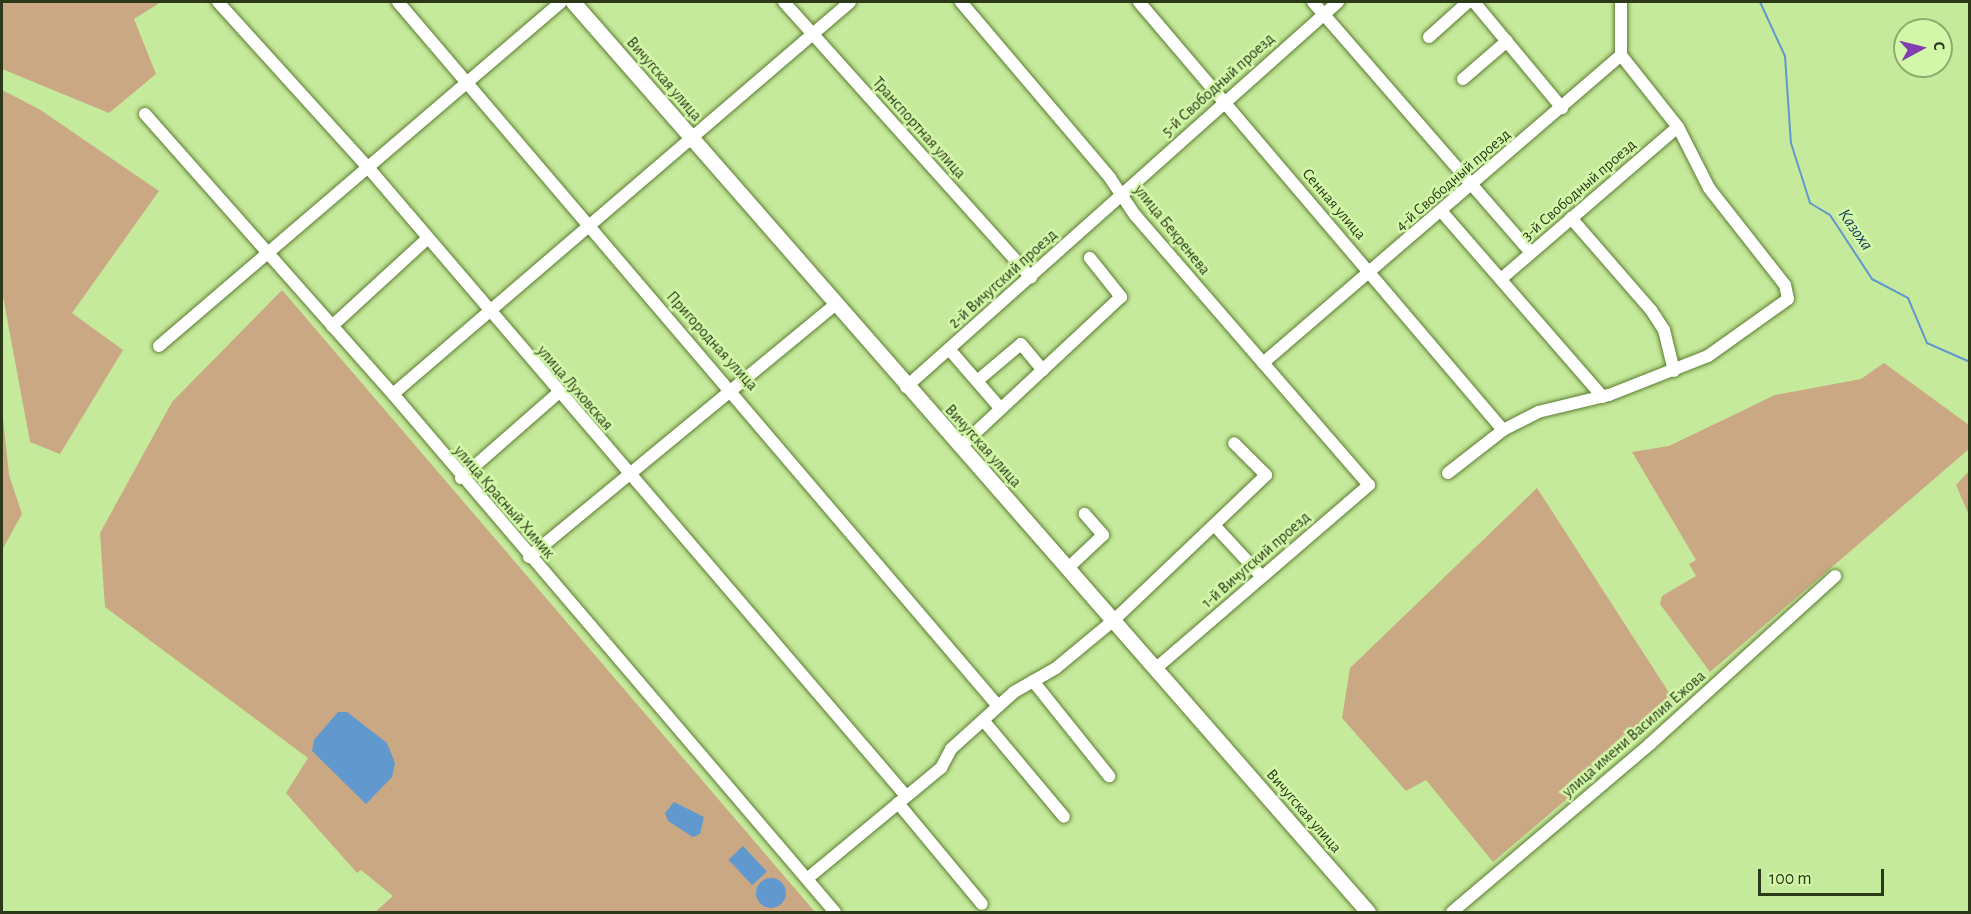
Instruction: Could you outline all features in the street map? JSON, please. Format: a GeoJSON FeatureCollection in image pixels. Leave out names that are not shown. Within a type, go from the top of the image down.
{"type":"FeatureCollection","features":[{"type":"Feature","properties":{"kind":"main road","name":"Вичугская улица"},"geometry":{"type":"LineString","coordinates":[[573,2],[906,387],[1114,620],[1368,912]]}},
{"type":"Feature","properties":{"kind":"street","name":"улица Луховская"},"geometry":{"type":"LineString","coordinates":[[218,2],[366,165],[426,240],[629,476],[902,800],[982,904]]}},
{"type":"Feature","properties":{"kind":"street","name":"Пригородная улица"},"geometry":{"type":"LineString","coordinates":[[398,2],[589,229],[733,389],[998,706]]}},
{"type":"Feature","properties":{"kind":"street"},"geometry":{"type":"LineString","coordinates":[[159,346],[366,165],[466,84],[561,2]]}},
{"type":"Feature","properties":{"kind":"street","name":"Транспортная улица"},"geometry":{"type":"LineString","coordinates":[[783,2],[815,31],[1031,277]]}},
{"type":"Feature","properties":{"kind":"street"},"geometry":{"type":"LineString","coordinates":[[393,394],[490,315],[850,2]]}},
{"type":"Feature","properties":{"kind":"street","name":"улица Бекренева"},"geometry":{"type":"LineString","coordinates":[[961,2],[1263,363],[1362,476]]}},
{"type":"Feature","properties":{"kind":"street","name":"Сенная улица"},"geometry":{"type":"LineString","coordinates":[[1139,2],[1222,102],[1371,272],[1503,430]]}},
{"type":"Feature","properties":{"kind":"street"},"geometry":{"type":"LineString","coordinates":[[1313,2],[1531,253]]}},
{"type":"Feature","properties":{"kind":"street","name":"5-й Свободный проезд"},"geometry":{"type":"LineString","coordinates":[[1121,194],[1222,102],[1338,2]]}},
{"type":"Feature","properties":{"kind":"street"},"geometry":{"type":"LineString","coordinates":[[1429,37],[1468,2]]}},
{"type":"Feature","properties":{"kind":"street"},"geometry":{"type":"LineString","coordinates":[[1474,2],[1563,108]]}},
{"type":"Feature","properties":{"kind":"street"},"geometry":{"type":"LineString","coordinates":[[1448,473],[1503,430],[1546,409],[1603,397],[1708,356],[1785,305],[1785,285],[1709,188],[1678,127],[1621,55],[1621,2]]}},
{"type":"Feature","properties":{"kind":"street"},"geometry":{"type":"LineString","coordinates":[[1463,79],[1507,41]]}},
{"type":"Feature","properties":{"kind":"street","name":"4-й Свободный проезд"},"geometry":{"type":"LineString","coordinates":[[1263,363],[1563,108],[1621,55]]}},
{"type":"Feature","properties":{"kind":"street","name":"улица Красный Химик"},"geometry":{"type":"LineString","coordinates":[[145,114],[393,394],[461,478],[835,912]]}},
{"type":"Feature","properties":{"kind":"street","name":"3-й Свободный проезд"},"geometry":{"type":"LineString","coordinates":[[1501,279],[1678,127]]}},
{"type":"Feature","properties":{"kind":"street","name":"2-й Вичугский проезд"},"geometry":{"type":"LineString","coordinates":[[906,387],[1121,194]]}},
{"type":"Feature","properties":{"kind":"street"},"geometry":{"type":"LineString","coordinates":[[1442,212],[1603,397]]}},
{"type":"Feature","properties":{"kind":"street"},"geometry":{"type":"LineString","coordinates":[[1571,218],[1651,310],[1664,330],[1674,371]]}},
{"type":"Feature","properties":{"kind":"street"},"geometry":{"type":"LineString","coordinates":[[332,326],[426,240]]}},
{"type":"Feature","properties":{"kind":"street"},"geometry":{"type":"LineString","coordinates":[[960,447],[1121,297],[1090,258]]}},
{"type":"Feature","properties":{"kind":"street"},"geometry":{"type":"LineString","coordinates":[[530,557],[835,305]]}},
{"type":"Feature","properties":{"kind":"street"},"geometry":{"type":"LineString","coordinates":[[977,381],[1022,344],[1043,370]]}},
{"type":"Feature","properties":{"kind":"street"},"geometry":{"type":"LineString","coordinates":[[949,349],[1001,409]]}},
{"type":"Feature","properties":{"kind":"street"},"geometry":{"type":"LineString","coordinates":[[461,478],[558,393]]}},
{"type":"Feature","properties":{"kind":"street"},"geometry":{"type":"LineString","coordinates":[[807,878],[941,768],[951,749],[998,706],[1114,620],[1266,475],[1234,443]]}},
{"type":"Feature","properties":{"kind":"street","name":"1-й Вичугский проезд"},"geometry":{"type":"LineString","coordinates":[[1156,668],[1369,485],[1362,476]]}},
{"type":"Feature","properties":{"kind":"street"},"geometry":{"type":"LineString","coordinates":[[1068,568],[1103,535],[1085,514]]}},
{"type":"Feature","properties":{"kind":"street"},"geometry":{"type":"LineString","coordinates":[[1215,526],[1262,577]]}},
{"type":"Feature","properties":{"kind":"street","name":"улица имени Василия Ежова"},"geometry":{"type":"LineString","coordinates":[[1452,912],[1650,744],[1835,576]]}},
{"type":"Feature","properties":{"kind":"street"},"geometry":{"type":"LineString","coordinates":[[1032,681],[1109,776]]}},
{"type":"Feature","properties":{"kind":"street"},"geometry":{"type":"LineString","coordinates":[[982,720],[1064,817]]}},
{"type":"Feature","properties":{"kind":"shaded area"},"geometry":{"type":"Polygon","coordinates":[[[2,2],[161,2],[134,19],[156,74],[109,113],[2,69],[2,2]]]}},
{"type":"Feature","properties":{"kind":"shaded area"},"geometry":{"type":"Polygon","coordinates":[[[2,90],[39,109],[159,191],[72,313],[123,350],[60,454],[30,442],[2,291],[2,90]]]}},
{"type":"Feature","properties":{"kind":"shaded area"},"geometry":{"type":"Polygon","coordinates":[[[282,290],[815,912],[375,912],[393,896],[361,870],[357,873],[286,793],[308,758],[105,607],[100,533],[172,402],[282,290]]]}},
{"type":"Feature","properties":{"kind":"shaded area"},"geometry":{"type":"Polygon","coordinates":[[[1884,363],[1969,425],[1969,449],[1710,672],[1660,604],[1662,596],[1696,576],[1689,564],[1696,560],[1632,452],[1669,446],[1775,395],[1861,379],[1884,363]]]}},
{"type":"Feature","properties":{"kind":"shaded area"},"geometry":{"type":"Polygon","coordinates":[[[2,409],[9,475],[22,514],[2,550],[2,409]]]}},
{"type":"Feature","properties":{"kind":"shaded area"},"geometry":{"type":"Polygon","coordinates":[[[1969,471],[1969,515],[1956,485],[1969,471]]]}},
{"type":"Feature","properties":{"kind":"shaded area"},"geometry":{"type":"Polygon","coordinates":[[[1537,488],[1677,705],[1493,862],[1426,780],[1406,791],[1342,718],[1350,668],[1537,488]]]}},
{"type":"Feature","properties":{"kind":"water"},"geometry":{"type":"Polygon","coordinates":[[[338,712],[347,712],[387,743],[395,763],[392,777],[366,804],[312,751],[314,740],[338,712]]]}},
{"type":"Feature","properties":{"kind":"water"},"geometry":{"type":"Polygon","coordinates":[[[674,802],[704,817],[700,834],[693,837],[668,821],[665,813],[674,802]]]}},
{"type":"Feature","properties":{"kind":"water"},"geometry":{"type":"Polygon","coordinates":[[[743,846],[767,872],[752,885],[728,860],[743,846]]]}},
{"type":"Feature","properties":{"kind":"water"},"geometry":{"type":"Polygon","coordinates":[[[771,878],[777,879],[785,887],[785,899],[777,907],[771,908],[765,907],[757,899],[756,893],[757,887],[765,879],[771,878]]]}},
{"type":"Feature","properties":{"kind":"waterway","name":"Казоха"},"geometry":{"type":"LineString","coordinates":[[1760,2],[1785,56],[1791,143],[1810,203],[1830,215],[1872,279],[1908,298],[1927,343],[1970,362]]}}]}
